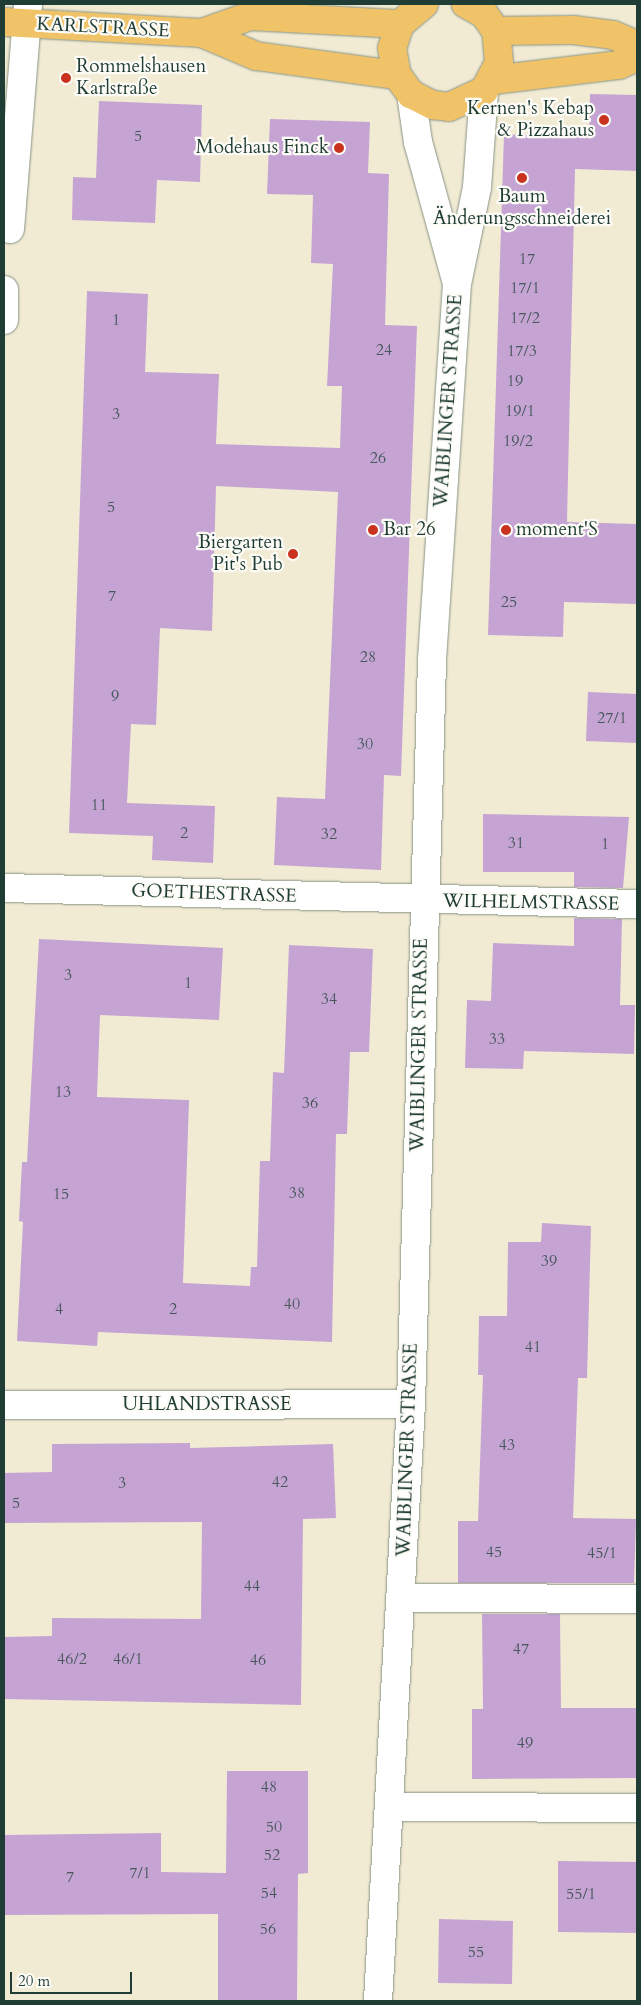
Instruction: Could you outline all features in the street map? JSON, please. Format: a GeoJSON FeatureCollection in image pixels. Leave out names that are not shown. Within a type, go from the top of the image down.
{"type":"FeatureCollection","features":[{"type":"Feature","properties":{"kind":"main road"},"geometry":{"type":"LineString","coordinates":[[404,84],[392,48],[400,24],[424,4]]}},
{"type":"Feature","properties":{"kind":"main road"},"geometry":{"type":"LineString","coordinates":[[466,4],[484,14],[496,31],[500,47],[488,85]]}},
{"type":"Feature","properties":{"kind":"main road","name":"KARLSTRASSE"},"geometry":{"type":"LineString","coordinates":[[20,16],[202,33],[256,56],[404,84],[449,107],[488,85],[619,65],[637,57]]}},
{"type":"Feature","properties":{"kind":"main road","name":"KARLSTRASSE"},"geometry":{"type":"LineString","coordinates":[[202,33],[250,16],[400,24]]}},
{"type":"Feature","properties":{"kind":"main road"},"geometry":{"type":"LineString","coordinates":[[496,31],[573,30],[613,35],[637,44]]}},
{"type":"Feature","properties":{"kind":"street"},"geometry":{"type":"LineString","coordinates":[[10,230],[20,16]]}},
{"type":"Feature","properties":{"kind":"street","name":"WAIBLINGER STRASSE"},"geometry":{"type":"LineString","coordinates":[[404,84],[457,284]]}},
{"type":"Feature","properties":{"kind":"street","name":"WAIBLINGER STRASSE"},"geometry":{"type":"LineString","coordinates":[[378,2001],[392,1807],[411,1404],[432,660],[457,284],[477,187],[488,85]]}},
{"type":"Feature","properties":{"kind":"street"},"geometry":{"type":"LineString","coordinates":[[4,290],[4,320]]}},
{"type":"Feature","properties":{"kind":"street","name":"GOETHESTRASSE"},"geometry":{"type":"LineString","coordinates":[[4,888],[424,901]]}},
{"type":"Feature","properties":{"kind":"street","name":"WILHELMSTRASSE"},"geometry":{"type":"LineString","coordinates":[[424,901],[637,904]]}},
{"type":"Feature","properties":{"kind":"street","name":"UHLANDSTRASSE"},"geometry":{"type":"LineString","coordinates":[[4,1405],[411,1404]]}},
{"type":"Feature","properties":{"kind":"street"},"geometry":{"type":"LineString","coordinates":[[401,1598],[637,1599]]}},
{"type":"Feature","properties":{"kind":"street"},"geometry":{"type":"LineString","coordinates":[[392,1807],[637,1808]]}},
{"type":"Feature","properties":{"kind":"building"},"geometry":{"type":"Polygon","coordinates":[[[590,94],[637,95],[637,171],[575,169],[567,522],[637,524],[637,604],[564,602],[563,637],[488,635],[504,134],[589,137],[590,94]]]}},
{"type":"Feature","properties":{"kind":"building"},"geometry":{"type":"Polygon","coordinates":[[[99,101],[202,105],[200,182],[157,180],[155,223],[72,220],[73,177],[96,178],[99,101]]]}},
{"type":"Feature","properties":{"kind":"building"},"geometry":{"type":"Polygon","coordinates":[[[270,119],[370,122],[368,173],[389,174],[385,325],[417,326],[401,776],[384,775],[381,870],[274,865],[277,797],[325,799],[338,492],[216,486],[212,631],[160,628],[156,725],[131,724],[127,803],[215,806],[213,863],[152,860],[153,836],[69,833],[87,291],[148,294],[145,372],[219,374],[216,444],[340,448],[342,386],[327,386],[333,264],[311,263],[313,195],[267,194],[270,119]]]}},
{"type":"Feature","properties":{"kind":"building"},"geometry":{"type":"Polygon","coordinates":[[[588,692],[637,694],[637,743],[586,741],[588,692]]]}},
{"type":"Feature","properties":{"kind":"building"},"geometry":{"type":"Polygon","coordinates":[[[483,814],[629,817],[623,888],[574,887],[574,872],[483,872],[483,814]]]}},
{"type":"Feature","properties":{"kind":"building"},"geometry":{"type":"Polygon","coordinates":[[[574,918],[622,919],[620,1005],[635,1005],[634,1054],[524,1051],[523,1069],[465,1068],[467,1000],[491,1001],[493,943],[574,946],[574,918]]]}},
{"type":"Feature","properties":{"kind":"building"},"geometry":{"type":"Polygon","coordinates":[[[39,939],[223,948],[219,1020],[100,1015],[97,1097],[189,1100],[183,1283],[250,1286],[251,1267],[257,1267],[260,1161],[270,1161],[273,1072],[284,1073],[289,945],[373,949],[369,1052],[350,1052],[347,1134],[336,1134],[332,1342],[98,1332],[97,1346],[17,1341],[23,1222],[19,1221],[22,1162],[27,1162],[39,939]]]}},
{"type":"Feature","properties":{"kind":"building"},"geometry":{"type":"Polygon","coordinates":[[[542,1223],[591,1226],[587,1378],[578,1378],[573,1518],[636,1519],[634,1583],[458,1583],[458,1521],[478,1521],[483,1375],[478,1375],[479,1316],[507,1316],[508,1242],[541,1242],[542,1223]]]}},
{"type":"Feature","properties":{"kind":"building"},"geometry":{"type":"Polygon","coordinates":[[[190,1443],[190,1448],[333,1444],[336,1518],[303,1519],[301,1705],[4,1699],[4,1637],[52,1636],[52,1618],[201,1619],[202,1522],[4,1523],[4,1473],[52,1472],[52,1444],[190,1443]]]}},
{"type":"Feature","properties":{"kind":"building"},"geometry":{"type":"Polygon","coordinates":[[[482,1614],[560,1614],[561,1708],[637,1708],[637,1778],[472,1779],[472,1709],[483,1709],[482,1614]]]}},
{"type":"Feature","properties":{"kind":"building"},"geometry":{"type":"Polygon","coordinates":[[[227,1771],[308,1771],[308,1873],[298,1874],[297,2001],[218,2001],[218,1914],[4,1915],[4,1835],[161,1833],[161,1872],[226,1873],[227,1771]]]}},
{"type":"Feature","properties":{"kind":"building"},"geometry":{"type":"Polygon","coordinates":[[[558,1861],[637,1862],[637,1933],[558,1932],[558,1861]]]}},
{"type":"Feature","properties":{"kind":"building"},"geometry":{"type":"Polygon","coordinates":[[[439,1919],[513,1921],[512,1984],[438,1983],[439,1919]]]}},
{"type":"Feature","properties":{"kind":"place","name":"Rommelshausen Karlstraße"},"geometry":{"type":"Point","coordinates":[66,78]}},
{"type":"Feature","properties":{"kind":"place","name":"Kernen's Kebap & Pizzahaus"},"geometry":{"type":"Point","coordinates":[604,120]}},
{"type":"Feature","properties":{"kind":"place","name":"Modehaus Finck"},"geometry":{"type":"Point","coordinates":[339,148]}},
{"type":"Feature","properties":{"kind":"place","name":"Baum Änderungsschneiderei"},"geometry":{"type":"Point","coordinates":[522,178]}},
{"type":"Feature","properties":{"kind":"place","name":"Bar 26"},"geometry":{"type":"Point","coordinates":[373,530]}},
{"type":"Feature","properties":{"kind":"place","name":"moment'S"},"geometry":{"type":"Point","coordinates":[506,530]}},
{"type":"Feature","properties":{"kind":"place","name":"Biergarten Pit's Pub"},"geometry":{"type":"Point","coordinates":[293,554]}}]}
